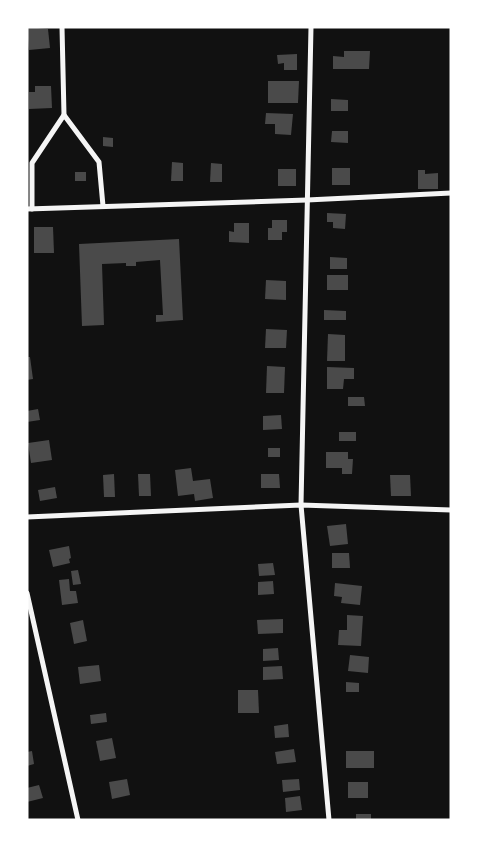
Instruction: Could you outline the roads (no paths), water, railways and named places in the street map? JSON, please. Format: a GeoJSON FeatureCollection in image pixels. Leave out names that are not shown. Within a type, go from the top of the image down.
{"type":"FeatureCollection","features":[{"type":"Feature","properties":{"kind":"street"},"geometry":{"type":"LineString","coordinates":[[62,27],[64,115],[32,163],[30,209],[451,193]]}},
{"type":"Feature","properties":{"kind":"street"},"geometry":{"type":"LineString","coordinates":[[311,27],[301,505],[329,820]]}},
{"type":"Feature","properties":{"kind":"street"},"geometry":{"type":"LineString","coordinates":[[64,115],[99,162],[104,206]]}},
{"type":"Feature","properties":{"kind":"street"},"geometry":{"type":"LineString","coordinates":[[27,517],[301,505],[451,510]]}},
{"type":"Feature","properties":{"kind":"street"},"geometry":{"type":"LineString","coordinates":[[27,593],[78,820]]}}]}
